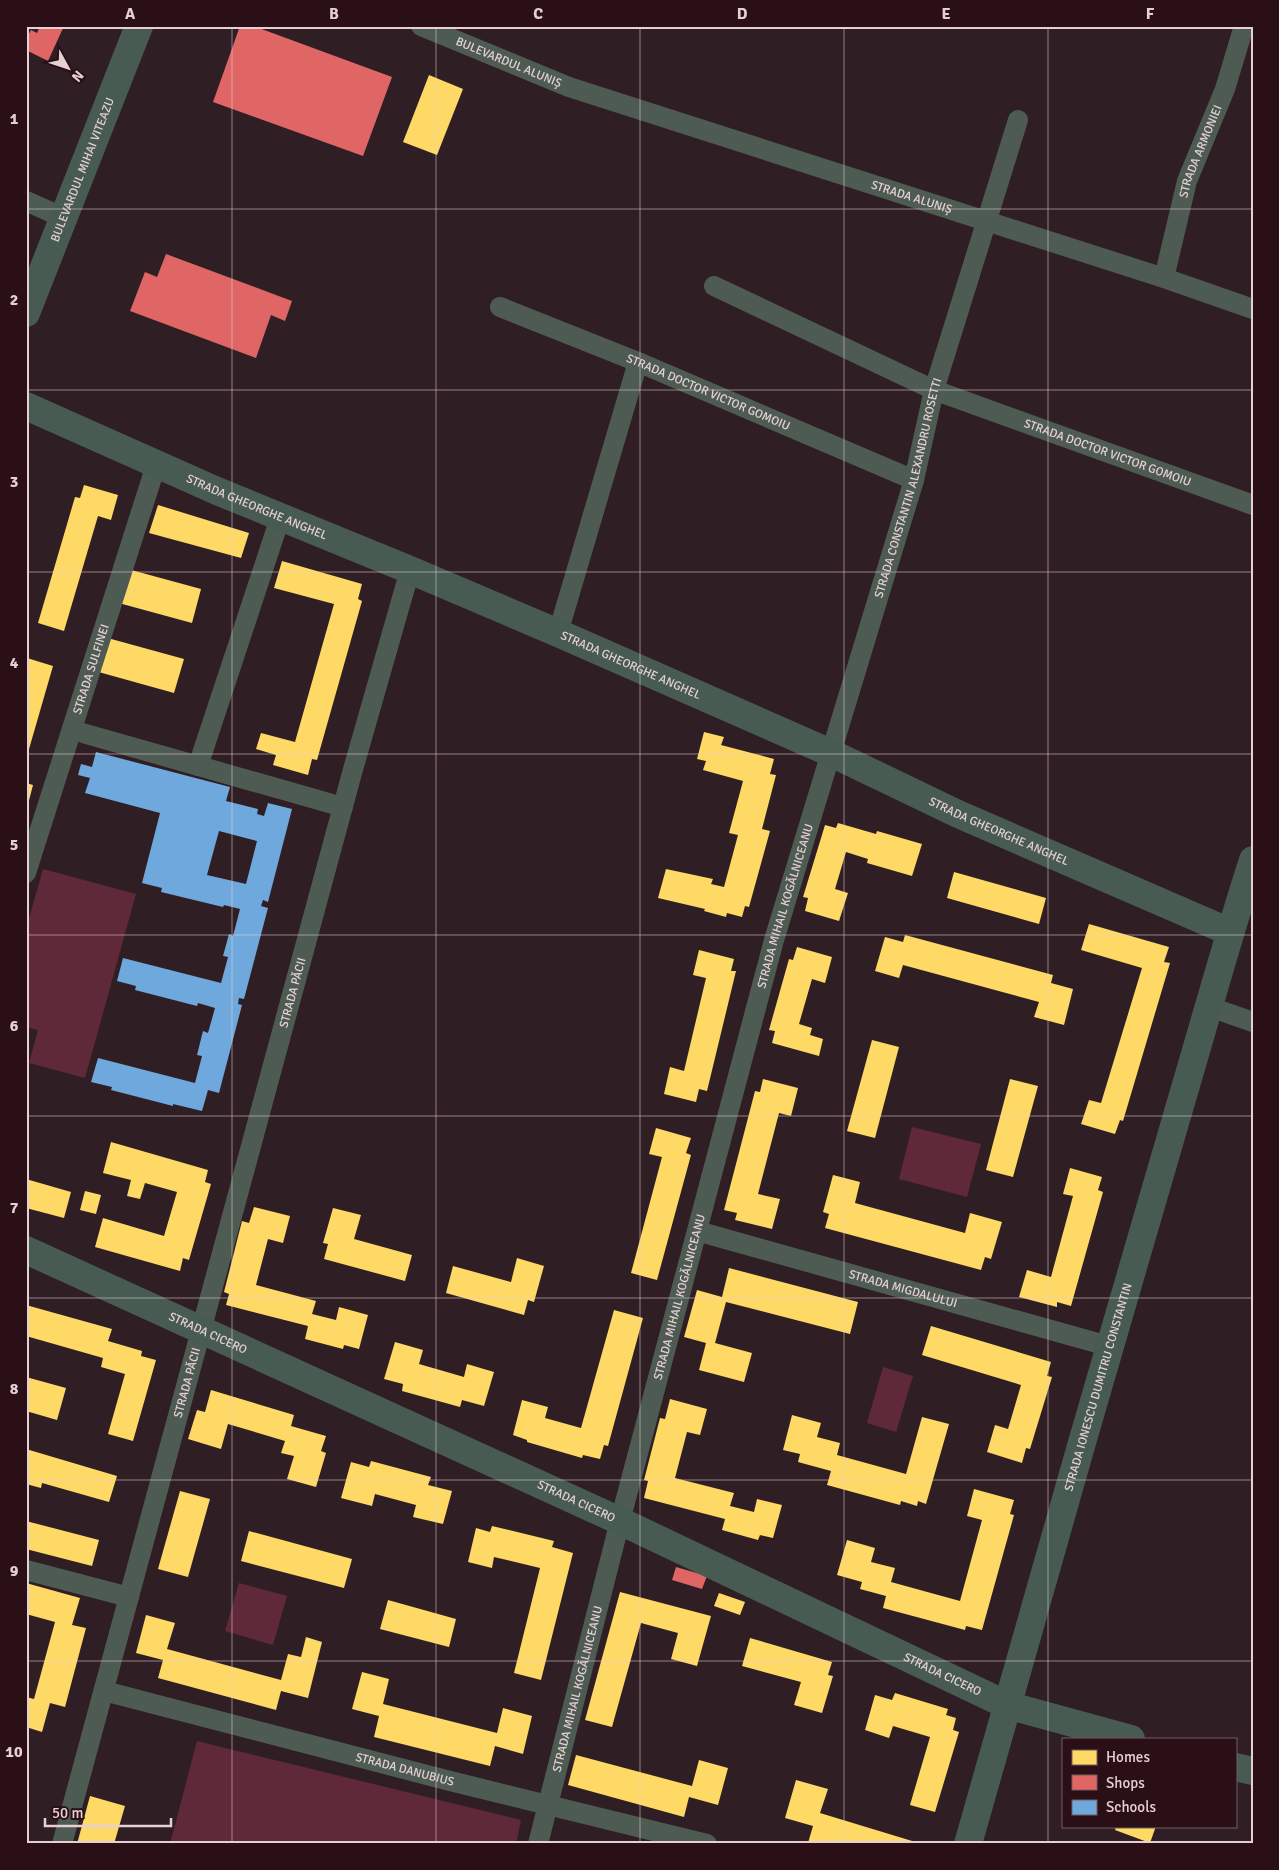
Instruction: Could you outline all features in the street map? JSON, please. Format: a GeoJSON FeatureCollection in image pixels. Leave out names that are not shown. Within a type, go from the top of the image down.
{"type":"FeatureCollection","features":[{"type":"Feature","properties":{"kind":"street","name":"BULEVARDUL MIHAI VITEAZU"},"geometry":{"type":"LineString","coordinates":[[26,313],[139,26]]}},
{"type":"Feature","properties":{"kind":"street","name":"BULEVARDUL ALUNIȘ"},"geometry":{"type":"LineString","coordinates":[[422,26],[569,88]]}},
{"type":"Feature","properties":{"kind":"street","name":"STRADA ARMONIEI"},"geometry":{"type":"LineString","coordinates":[[1164,278],[1187,181],[1224,89],[1244,26]]}},
{"type":"Feature","properties":{"kind":"street","name":"STRADA ALUNIȘ"},"geometry":{"type":"LineString","coordinates":[[569,88],[1164,278],[1253,309]]}},
{"type":"Feature","properties":{"kind":"street","name":"STRADA CONSTANTIN ALEXANDRU ROSETTI"},"geometry":{"type":"LineString","coordinates":[[831,753],[914,480],[934,390],[1018,120]]}},
{"type":"Feature","properties":{"kind":"street"},"geometry":{"type":"LineString","coordinates":[[26,201],[64,218]]}},
{"type":"Feature","properties":{"kind":"street","name":"STRADA DOCTOR VICTOR GOMOIU"},"geometry":{"type":"LineString","coordinates":[[714,286],[934,390],[1253,505]]}},
{"type":"Feature","properties":{"kind":"street","name":"STRADA DOCTOR VICTOR GOMOIU"},"geometry":{"type":"LineString","coordinates":[[500,307],[638,362],[914,480]]}},
{"type":"Feature","properties":{"kind":"street"},"geometry":{"type":"LineString","coordinates":[[558,633],[638,362]]}},
{"type":"Feature","properties":{"kind":"street","name":"STRADA GHEORGHE ANGHEL"},"geometry":{"type":"LineString","coordinates":[[26,406],[156,465],[280,518],[410,570],[558,633],[831,753],[958,814],[1230,932]]}},
{"type":"Feature","properties":{"kind":"street","name":"STRADA SULFINEI"},"geometry":{"type":"LineString","coordinates":[[26,873],[156,465]]}},
{"type":"Feature","properties":{"kind":"street"},"geometry":{"type":"LineString","coordinates":[[198,766],[280,518]]}},
{"type":"Feature","properties":{"kind":"street","name":"STRADA PĂCII"},"geometry":{"type":"LineString","coordinates":[[62,1844],[343,807],[410,570]]}},
{"type":"Feature","properties":{"kind":"street"},"geometry":{"type":"LineString","coordinates":[[72,730],[343,807]]}},
{"type":"Feature","properties":{"kind":"street","name":"STRADA MIHAIL KOGĂLNICEANU"},"geometry":{"type":"LineString","coordinates":[[538,1844],[620,1521],[776,933],[831,753]]}},
{"type":"Feature","properties":{"kind":"street","name":"STRADA IONESCU DUMITRU CONSTANTIN"},"geometry":{"type":"LineString","coordinates":[[968,1844],[1108,1346],[1253,860]]}},
{"type":"Feature","properties":{"kind":"street"},"geometry":{"type":"LineString","coordinates":[[1210,1007],[1253,1022]]}},
{"type":"Feature","properties":{"kind":"street","name":"STRADA MIGDALULUI"},"geometry":{"type":"LineString","coordinates":[[697,1231],[1108,1346]]}},
{"type":"Feature","properties":{"kind":"street","name":"STRADA CICERO"},"geometry":{"type":"LineString","coordinates":[[26,1250],[620,1521],[1007,1705],[1128,1738]]}},
{"type":"Feature","properties":{"kind":"street"},"geometry":{"type":"LineString","coordinates":[[26,1570],[129,1597]]}},
{"type":"Feature","properties":{"kind":"street","name":"STRADA DANUBIUS"},"geometry":{"type":"LineString","coordinates":[[104,1691],[547,1805],[708,1844]]}},
{"type":"Feature","properties":{"kind":"street"},"geometry":{"type":"LineString","coordinates":[[1236,1767],[1253,1771]]}},
{"type":"Feature","properties":{"kind":"shaded area"},"geometry":{"type":"Polygon","coordinates":[[[43,869],[136,894],[85,1078],[29,1063],[38,1030],[26,1027],[26,929],[43,869]]]}},
{"type":"Feature","properties":{"kind":"shaded area"},"geometry":{"type":"Polygon","coordinates":[[[912,1127],[981,1144],[967,1197],[899,1179],[912,1127]]]}},
{"type":"Feature","properties":{"kind":"shaded area"},"geometry":{"type":"Polygon","coordinates":[[[883,1367],[913,1376],[896,1432],[867,1423],[883,1367]]]}},
{"type":"Feature","properties":{"kind":"shaded area"},"geometry":{"type":"Polygon","coordinates":[[[239,1583],[287,1596],[273,1645],[225,1631],[239,1583]]]}},
{"type":"Feature","properties":{"kind":"shaded area"},"geometry":{"type":"Polygon","coordinates":[[[197,1741],[521,1820],[516,1844],[170,1844],[197,1741]]]}},
{"type":"Feature","properties":{"kind":"building: Homes"},"geometry":{"type":"Polygon","coordinates":[[[429,75],[463,89],[437,155],[403,142],[429,75]]]}},
{"type":"Feature","properties":{"kind":"building: Homes"},"geometry":{"type":"Polygon","coordinates":[[[84,485],[118,495],[111,520],[98,516],[64,631],[38,623],[75,497],[80,498],[84,485]]]}},
{"type":"Feature","properties":{"kind":"building: Homes"},"geometry":{"type":"Polygon","coordinates":[[[158,505],[249,533],[241,558],[149,533],[158,505]]]}},
{"type":"Feature","properties":{"kind":"building: Homes"},"geometry":{"type":"Polygon","coordinates":[[[282,561],[362,584],[358,599],[362,601],[317,760],[312,759],[308,775],[273,765],[276,755],[256,749],[261,733],[295,742],[334,604],[274,588],[282,561]]]}},
{"type":"Feature","properties":{"kind":"building: Homes"},"geometry":{"type":"Polygon","coordinates":[[[124,568],[201,589],[192,623],[115,602],[124,568]]]}},
{"type":"Feature","properties":{"kind":"building: Homes"},"geometry":{"type":"Polygon","coordinates":[[[104,637],[184,659],[174,693],[95,671],[104,637]]]}},
{"type":"Feature","properties":{"kind":"building: Homes"},"geometry":{"type":"Polygon","coordinates":[[[27,658],[53,666],[27,756],[26,662],[27,658]]]}},
{"type":"Feature","properties":{"kind":"building: Homes"},"geometry":{"type":"Polygon","coordinates":[[[704,732],[724,737],[721,745],[774,759],[770,774],[776,775],[762,829],[770,831],[749,907],[745,906],[742,917],[727,913],[726,917],[704,911],[705,909],[658,898],[666,869],[713,879],[711,884],[724,887],[738,835],[729,833],[743,781],[703,770],[706,761],[697,759],[704,732]]]}},
{"type":"Feature","properties":{"kind":"building: Homes"},"geometry":{"type":"Polygon","coordinates":[[[26,783],[33,785],[27,808],[26,808],[26,783]]]}},
{"type":"Feature","properties":{"kind":"building: Homes"},"geometry":{"type":"Polygon","coordinates":[[[838,823],[876,834],[877,831],[922,844],[912,876],[867,863],[868,859],[846,852],[835,889],[848,893],[839,921],[805,911],[808,898],[803,897],[825,825],[836,828],[838,823]]]}},
{"type":"Feature","properties":{"kind":"building: Homes"},"geometry":{"type":"Polygon","coordinates":[[[954,872],[1046,898],[1039,924],[947,898],[954,872]]]}},
{"type":"Feature","properties":{"kind":"building: Homes"},"geometry":{"type":"Polygon","coordinates":[[[1089,924],[1169,947],[1164,962],[1170,963],[1123,1121],[1120,1120],[1115,1134],[1081,1124],[1089,1100],[1101,1103],[1142,968],[1081,950],[1089,924]]]}},
{"type":"Feature","properties":{"kind":"building: Homes"},"geometry":{"type":"Polygon","coordinates":[[[905,935],[1053,975],[1051,983],[1073,989],[1064,1025],[1034,1017],[1039,1002],[903,965],[899,978],[875,971],[885,937],[903,942],[905,935]]]}},
{"type":"Feature","properties":{"kind":"building: Homes"},"geometry":{"type":"Polygon","coordinates":[[[797,947],[832,957],[825,983],[812,979],[799,1024],[812,1028],[810,1035],[823,1039],[819,1056],[772,1043],[775,1031],[769,1030],[789,959],[793,960],[797,947]]]}},
{"type":"Feature","properties":{"kind":"building: Homes"},"geometry":{"type":"Polygon","coordinates":[[[699,950],[734,959],[731,971],[736,971],[707,1091],[699,1089],[696,1102],[664,1094],[670,1067],[684,1071],[706,978],[693,975],[699,950]]]}},
{"type":"Feature","properties":{"kind":"building: Homes"},"geometry":{"type":"Polygon","coordinates":[[[872,1040],[899,1047],[875,1138],[847,1131],[872,1040]]]}},
{"type":"Feature","properties":{"kind":"building: Homes"},"geometry":{"type":"Polygon","coordinates":[[[763,1079],[798,1088],[791,1116],[779,1113],[758,1194],[780,1199],[772,1229],[735,1220],[737,1213],[724,1210],[755,1091],[760,1092],[763,1079]]]}},
{"type":"Feature","properties":{"kind":"building: Homes"},"geometry":{"type":"Polygon","coordinates":[[[1010,1079],[1038,1086],[1013,1177],[986,1170],[1010,1079]]]}},
{"type":"Feature","properties":{"kind":"building: Homes"},"geometry":{"type":"Polygon","coordinates":[[[656,1128],[691,1138],[686,1153],[691,1155],[657,1280],[631,1273],[662,1157],[649,1154],[656,1128]]]}},
{"type":"Feature","properties":{"kind":"building: Homes"},"geometry":{"type":"Polygon","coordinates":[[[111,1142],[208,1170],[205,1182],[211,1184],[189,1260],[183,1258],[180,1271],[95,1247],[103,1218],[164,1236],[177,1192],[145,1183],[140,1199],[127,1196],[131,1180],[103,1173],[111,1142]]]}},
{"type":"Feature","properties":{"kind":"building: Homes"},"geometry":{"type":"Polygon","coordinates":[[[1070,1168],[1102,1177],[1098,1190],[1103,1192],[1071,1306],[1057,1302],[1057,1307],[1019,1297],[1027,1270],[1051,1277],[1073,1196],[1063,1194],[1070,1168]]]}},
{"type":"Feature","properties":{"kind":"building: Homes"},"geometry":{"type":"Polygon","coordinates":[[[833,1175],[860,1182],[855,1203],[965,1233],[970,1213],[1002,1222],[991,1259],[985,1257],[981,1270],[825,1228],[829,1214],[823,1212],[833,1175]]]}},
{"type":"Feature","properties":{"kind":"building: Homes"},"geometry":{"type":"Polygon","coordinates":[[[26,1179],[71,1192],[64,1218],[26,1208],[26,1179]]]}},
{"type":"Feature","properties":{"kind":"building: Homes"},"geometry":{"type":"Polygon","coordinates":[[[85,1191],[101,1195],[96,1214],[80,1210],[85,1191]]]}},
{"type":"Feature","properties":{"kind":"building: Homes"},"geometry":{"type":"Polygon","coordinates":[[[254,1207],[290,1216],[283,1243],[268,1239],[256,1285],[316,1301],[312,1314],[336,1320],[339,1307],[368,1315],[359,1349],[344,1345],[343,1349],[305,1339],[308,1326],[226,1305],[229,1294],[224,1292],[242,1221],[249,1223],[254,1207]]]}},
{"type":"Feature","properties":{"kind":"building: Homes"},"geometry":{"type":"Polygon","coordinates":[[[333,1208],[361,1215],[354,1239],[412,1255],[405,1281],[324,1259],[328,1244],[323,1243],[333,1208]]]}},
{"type":"Feature","properties":{"kind":"building: Homes"},"geometry":{"type":"Polygon","coordinates":[[[517,1258],[544,1266],[534,1302],[528,1300],[524,1315],[446,1293],[453,1266],[511,1282],[517,1258]]]}},
{"type":"Feature","properties":{"kind":"building: Homes"},"geometry":{"type":"Polygon","coordinates":[[[729,1268],[858,1302],[850,1334],[726,1302],[715,1343],[752,1353],[744,1382],[699,1370],[706,1343],[684,1337],[697,1290],[722,1297],[729,1268]]]}},
{"type":"Feature","properties":{"kind":"building: Homes"},"geometry":{"type":"Polygon","coordinates":[[[26,1305],[112,1329],[108,1341],[142,1351],[141,1356],[156,1360],[133,1441],[108,1434],[125,1374],[101,1367],[103,1358],[26,1336],[26,1305]]]}},
{"type":"Feature","properties":{"kind":"building: Homes"},"geometry":{"type":"Polygon","coordinates":[[[614,1310],[643,1318],[608,1446],[604,1445],[600,1459],[583,1455],[582,1458],[527,1442],[527,1440],[513,1435],[522,1400],[548,1407],[545,1418],[581,1428],[614,1310]]]}},
{"type":"Feature","properties":{"kind":"building: Homes"},"geometry":{"type":"Polygon","coordinates":[[[931,1326],[1051,1362],[1047,1376],[1052,1377],[1030,1449],[1026,1448],[1022,1463],[987,1452],[995,1425],[1008,1429],[1021,1385],[922,1355],[931,1326]]]}},
{"type":"Feature","properties":{"kind":"building: Homes"},"geometry":{"type":"Polygon","coordinates":[[[395,1342],[423,1350],[419,1364],[464,1377],[467,1364],[494,1372],[484,1406],[462,1400],[460,1407],[402,1391],[403,1384],[384,1379],[395,1342]]]}},
{"type":"Feature","properties":{"kind":"building: Homes"},"geometry":{"type":"Polygon","coordinates":[[[26,1377],[66,1388],[57,1420],[26,1411],[26,1377]]]}},
{"type":"Feature","properties":{"kind":"building: Homes"},"geometry":{"type":"Polygon","coordinates":[[[211,1390],[294,1415],[291,1426],[326,1436],[321,1451],[326,1453],[316,1487],[287,1479],[294,1456],[281,1453],[285,1441],[228,1424],[221,1449],[188,1439],[197,1410],[205,1412],[211,1390]]]}},
{"type":"Feature","properties":{"kind":"building: Homes"},"geometry":{"type":"Polygon","coordinates":[[[670,1399],[707,1409],[700,1435],[687,1432],[675,1478],[734,1493],[730,1506],[754,1512],[757,1499],[782,1505],[773,1538],[760,1535],[758,1540],[722,1530],[725,1519],[644,1498],[648,1481],[644,1480],[660,1418],[665,1419],[670,1399]]]}},
{"type":"Feature","properties":{"kind":"building: Homes"},"geometry":{"type":"Polygon","coordinates":[[[792,1415],[821,1423],[817,1437],[840,1443],[837,1455],[906,1474],[922,1417],[949,1424],[926,1504],[918,1501],[917,1506],[901,1501],[900,1505],[827,1485],[831,1471],[798,1462],[800,1454],[783,1450],[792,1415]]]}},
{"type":"Feature","properties":{"kind":"building: Homes"},"geometry":{"type":"Polygon","coordinates":[[[26,1449],[117,1476],[109,1502],[42,1483],[41,1488],[26,1484],[26,1449]]]}},
{"type":"Feature","properties":{"kind":"building: Homes"},"geometry":{"type":"Polygon","coordinates":[[[371,1461],[431,1477],[428,1485],[452,1491],[443,1524],[413,1517],[416,1505],[375,1494],[372,1506],[341,1498],[351,1462],[369,1467],[371,1461]]]}},
{"type":"Feature","properties":{"kind":"building: Homes"},"geometry":{"type":"Polygon","coordinates":[[[974,1489],[1014,1500],[1010,1514],[1014,1515],[982,1630],[966,1626],[965,1630],[883,1608],[886,1596],[860,1589],[862,1582],[837,1575],[847,1540],[875,1548],[871,1562],[895,1568],[891,1582],[960,1601],[982,1520],[967,1516],[974,1489]]]}},
{"type":"Feature","properties":{"kind":"building: Homes"},"geometry":{"type":"Polygon","coordinates":[[[180,1491],[210,1499],[188,1577],[158,1569],[180,1491]]]}},
{"type":"Feature","properties":{"kind":"building: Homes"},"geometry":{"type":"Polygon","coordinates":[[[26,1521],[99,1540],[92,1566],[26,1549],[26,1521]]]}},
{"type":"Feature","properties":{"kind":"building: Homes"},"geometry":{"type":"Polygon","coordinates":[[[492,1526],[554,1541],[552,1547],[573,1553],[541,1680],[514,1673],[540,1568],[494,1557],[492,1568],[468,1562],[476,1528],[490,1532],[492,1526]]]}},
{"type":"Feature","properties":{"kind":"building: Homes"},"geometry":{"type":"Polygon","coordinates":[[[249,1531],[352,1559],[344,1588],[241,1561],[249,1531]]]}},
{"type":"Feature","properties":{"kind":"building: Homes"},"geometry":{"type":"Polygon","coordinates":[[[26,1583],[80,1598],[72,1625],[86,1628],[65,1707],[50,1703],[42,1732],[26,1727],[26,1697],[34,1699],[55,1622],[26,1614],[26,1583]]]}},
{"type":"Feature","properties":{"kind":"building: Homes"},"geometry":{"type":"Polygon","coordinates":[[[620,1592],[711,1616],[697,1666],[671,1659],[678,1633],[641,1623],[612,1727],[585,1720],[620,1592]]]}},
{"type":"Feature","properties":{"kind":"building: Homes"},"geometry":{"type":"Polygon","coordinates":[[[719,1593],[745,1602],[740,1615],[714,1606],[719,1593]]]}},
{"type":"Feature","properties":{"kind":"building: Homes"},"geometry":{"type":"Polygon","coordinates":[[[388,1600],[456,1619],[449,1647],[380,1629],[388,1600]]]}},
{"type":"Feature","properties":{"kind":"building: Homes"},"geometry":{"type":"Polygon","coordinates":[[[146,1615],[175,1623],[167,1649],[281,1680],[288,1654],[301,1657],[306,1637],[322,1642],[308,1698],[281,1691],[276,1710],[158,1678],[163,1660],[136,1653],[146,1615]]]}},
{"type":"Feature","properties":{"kind":"building: Homes"},"geometry":{"type":"Polygon","coordinates":[[[750,1638],[832,1662],[828,1675],[833,1676],[822,1713],[794,1705],[801,1682],[742,1666],[750,1638]]]}},
{"type":"Feature","properties":{"kind":"building: Homes"},"geometry":{"type":"Polygon","coordinates":[[[362,1672],[389,1679],[383,1704],[497,1733],[503,1708],[532,1716],[523,1754],[495,1746],[490,1766],[374,1737],[379,1716],[352,1709],[362,1672]]]}},
{"type":"Feature","properties":{"kind":"building: Homes"},"geometry":{"type":"Polygon","coordinates":[[[895,1693],[948,1709],[946,1715],[956,1718],[953,1730],[959,1732],[935,1812],[910,1805],[930,1737],[893,1726],[889,1738],[865,1730],[875,1695],[892,1700],[895,1693]]]}},
{"type":"Feature","properties":{"kind":"building: Homes"},"geometry":{"type":"Polygon","coordinates":[[[576,1755],[692,1786],[699,1760],[728,1768],[718,1805],[689,1797],[684,1817],[568,1785],[576,1755]]]}},
{"type":"Feature","properties":{"kind":"building: Homes"},"geometry":{"type":"Polygon","coordinates":[[[796,1780],[828,1789],[820,1813],[922,1844],[808,1843],[813,1826],[785,1818],[796,1780]]]}},
{"type":"Feature","properties":{"kind":"building: Homes"},"geometry":{"type":"Polygon","coordinates":[[[90,1796],[125,1806],[114,1844],[77,1844],[90,1796]]]}},
{"type":"Feature","properties":{"kind":"building: Homes"},"geometry":{"type":"Polygon","coordinates":[[[1116,1828],[1155,1828],[1150,1843],[1115,1830],[1116,1828]]]}},
{"type":"Feature","properties":{"kind":"building: Shops"},"geometry":{"type":"Polygon","coordinates":[[[40,26],[64,26],[48,61],[26,50],[26,39],[31,30],[37,33],[40,26]]]}},
{"type":"Feature","properties":{"kind":"building: Shops"},"geometry":{"type":"Polygon","coordinates":[[[240,26],[253,26],[392,77],[363,156],[213,102],[240,26]]]}},
{"type":"Feature","properties":{"kind":"building: Shops"},"geometry":{"type":"Polygon","coordinates":[[[166,254],[292,301],[285,321],[271,315],[256,358],[130,311],[145,272],[157,277],[166,254]]]}},
{"type":"Feature","properties":{"kind":"building: Shops"},"geometry":{"type":"Polygon","coordinates":[[[676,1567],[707,1576],[702,1589],[672,1580],[676,1567]]]}},
{"type":"Feature","properties":{"kind":"building: Schools"},"geometry":{"type":"Polygon","coordinates":[[[96,752],[230,787],[226,801],[258,809],[257,814],[264,816],[268,803],[292,809],[268,902],[263,900],[261,906],[268,908],[244,999],[239,998],[238,1004],[242,1005],[219,1093],[208,1090],[202,1111],[173,1104],[173,1106],[111,1090],[112,1087],[91,1082],[98,1058],[195,1083],[202,1056],[197,1055],[203,1031],[208,1033],[215,1008],[198,1003],[197,1006],[135,990],[136,986],[117,981],[123,958],[221,983],[228,957],[223,956],[229,934],[233,936],[240,909],[224,905],[223,907],[161,892],[162,888],[142,883],[160,813],[85,793],[90,778],[78,775],[81,764],[92,767],[96,752]],[[219,831],[207,875],[246,884],[257,841],[219,831]]]}}]}
